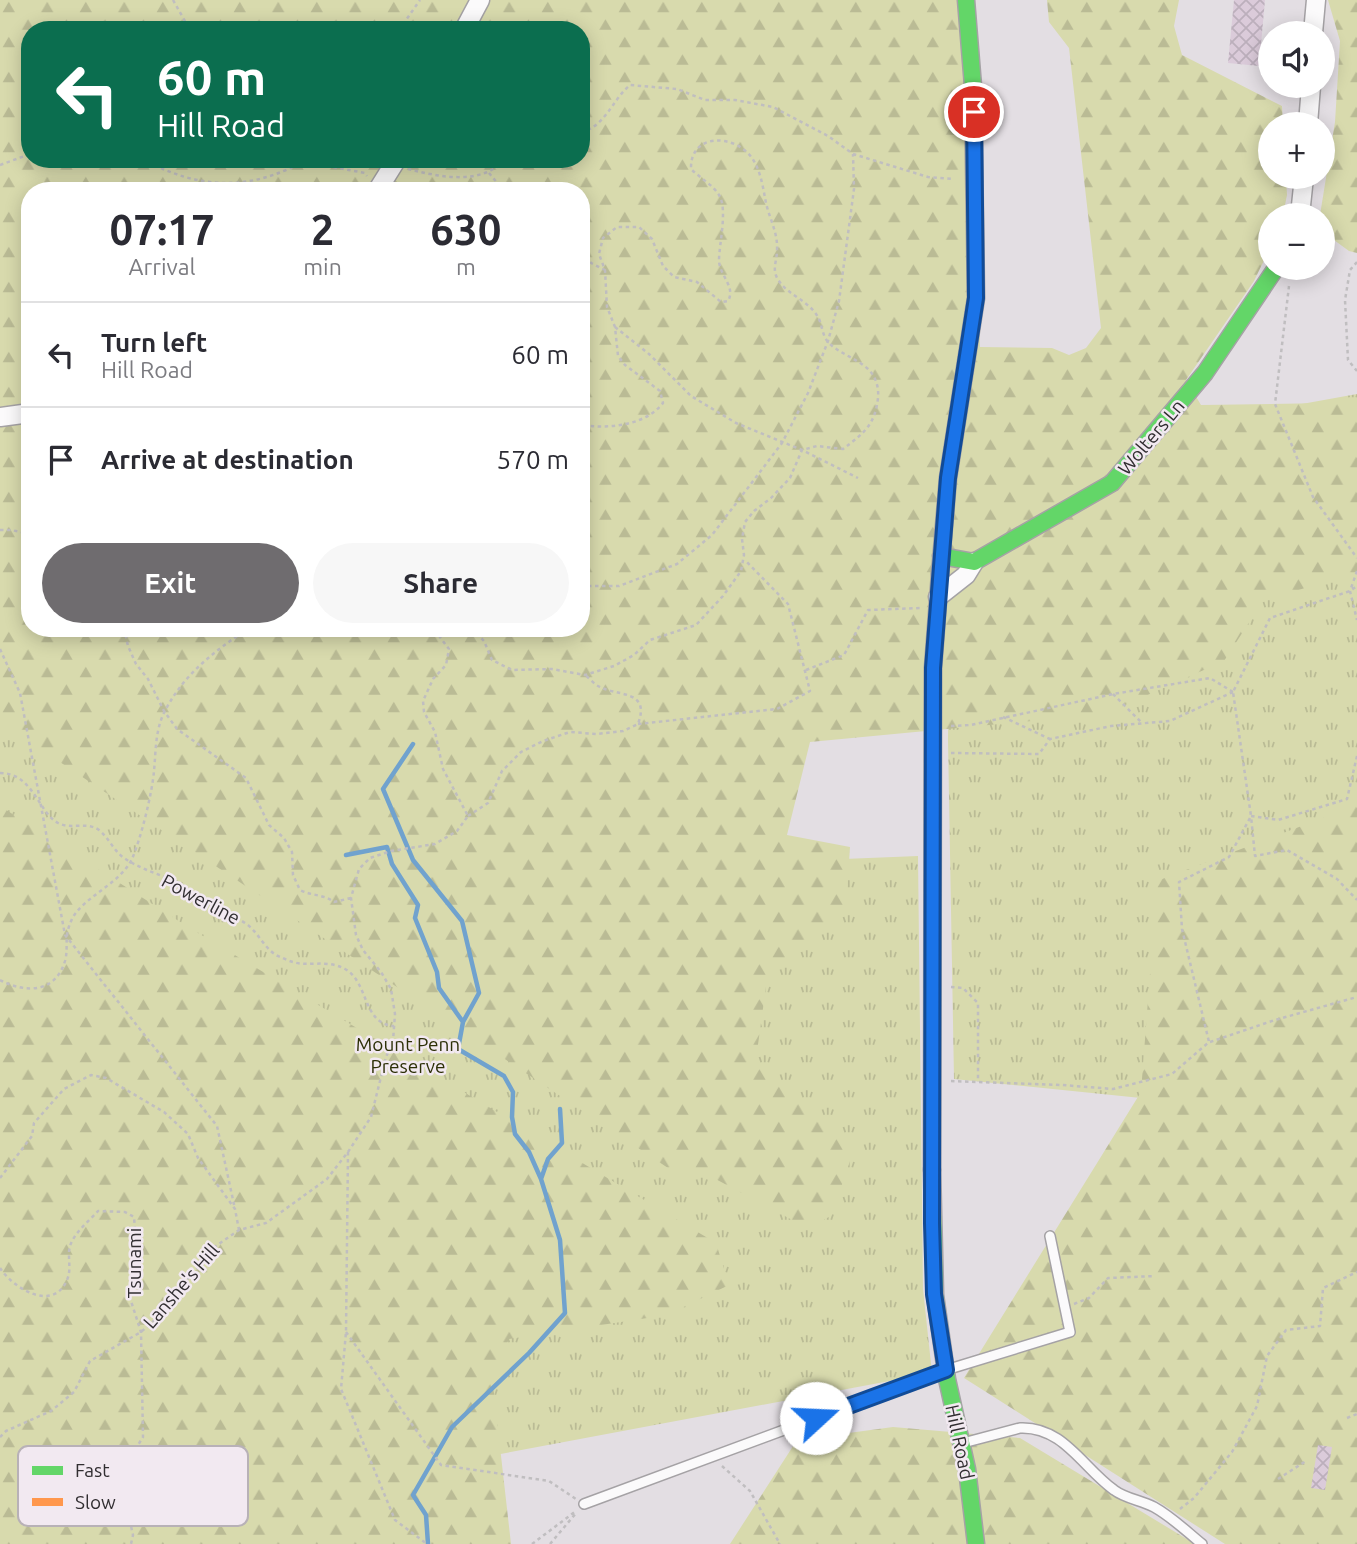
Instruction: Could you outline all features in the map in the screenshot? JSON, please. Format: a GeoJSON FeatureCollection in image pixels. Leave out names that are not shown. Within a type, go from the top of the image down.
{"type":"FeatureCollection","features":[{"type":"Feature","properties":{"kind":"street"},"geometry":{"type":"LineString","coordinates":[[469,21],[480,0]]}},
{"type":"Feature","properties":{"kind":"street","name":"Hill Road"},"geometry":{"type":"LineString","coordinates":[[967,0],[973,86],[976,298],[948,478],[937,602],[932,728],[934,1294],[971,1500],[976,1544]]}},
{"type":"Feature","properties":{"kind":"street"},"geometry":{"type":"LineString","coordinates":[[1314,21],[1316,0]]}},
{"type":"Feature","properties":{"kind":"street","name":"Wolters Ln"},"geometry":{"type":"LineString","coordinates":[[974,562],[1112,483],[1205,373],[1268,280]]}},
{"type":"Feature","properties":{"kind":"street"},"geometry":{"type":"LineString","coordinates":[[0,417],[21,414]]}},
{"type":"Feature","properties":{"kind":"street"},"geometry":{"type":"LineString","coordinates":[[937,602],[966,575],[974,562],[941,556]]}},
{"type":"Feature","properties":{"kind":"lane"},"geometry":{"type":"LineString","coordinates":[[584,1504],[946,1370],[1070,1332],[1050,1236]]}},
{"type":"Feature","properties":{"kind":"lane"},"geometry":{"type":"LineString","coordinates":[[961,1443],[1020,1428],[1045,1432],[1076,1453],[1116,1492],[1169,1517],[1202,1544]]}},
{"type":"Feature","properties":{"kind":"path"},"geometry":{"type":"LineString","coordinates":[[173,0],[185,21]]}},
{"type":"Feature","properties":{"kind":"path"},"geometry":{"type":"LineString","coordinates":[[406,21],[421,0]]}},
{"type":"Feature","properties":{"kind":"path"},"geometry":{"type":"LineString","coordinates":[[590,129],[606,115],[619,95],[630,85],[677,89],[705,100],[735,100],[773,107],[828,136],[853,154],[928,177],[975,180]]}},
{"type":"Feature","properties":{"kind":"path"},"geometry":{"type":"LineString","coordinates":[[590,426],[623,425],[657,411],[663,403],[660,391],[625,365],[618,356],[615,327],[607,307],[605,270],[599,254],[604,238],[617,227],[639,227],[652,239],[663,266],[674,277],[697,282],[721,302],[728,301],[731,288],[724,280],[720,266],[719,244],[723,207],[719,195],[691,169],[691,158],[696,147],[708,140],[729,142],[743,148],[753,158],[761,179],[775,228],[778,252],[774,270],[779,283],[802,299],[818,317],[828,341],[870,371],[879,388],[876,415],[863,433],[844,449],[817,446],[802,450]]}},
{"type":"Feature","properties":{"kind":"path"},"geometry":{"type":"LineString","coordinates":[[590,586],[619,586],[677,564],[712,536],[782,443],[808,393],[828,341],[839,301],[854,189],[853,154]]}},
{"type":"Feature","properties":{"kind":"path"},"geometry":{"type":"LineString","coordinates":[[0,165],[21,157]]}},
{"type":"Feature","properties":{"kind":"path"},"geometry":{"type":"LineString","coordinates":[[158,168],[200,182]]}},
{"type":"Feature","properties":{"kind":"path"},"geometry":{"type":"LineString","coordinates":[[242,182],[291,168]]}},
{"type":"Feature","properties":{"kind":"path"},"geometry":{"type":"LineString","coordinates":[[338,168],[365,173],[379,168]]}},
{"type":"Feature","properties":{"kind":"path"},"geometry":{"type":"LineString","coordinates":[[416,168],[455,179],[489,173],[495,168]]}},
{"type":"Feature","properties":{"kind":"path"},"geometry":{"type":"LineString","coordinates":[[365,173],[371,182]]}},
{"type":"Feature","properties":{"kind":"path"},"geometry":{"type":"LineString","coordinates":[[489,173],[496,182]]}},
{"type":"Feature","properties":{"kind":"path"},"geometry":{"type":"LineString","coordinates":[[590,261],[605,270]]}},
{"type":"Feature","properties":{"kind":"path"},"geometry":{"type":"LineString","coordinates":[[1357,262],[1350,270],[1345,300],[1348,360],[1357,371]]}},
{"type":"Feature","properties":{"kind":"path"},"geometry":{"type":"LineString","coordinates":[[1289,281],[1275,404],[1313,497],[1357,558]]}},
{"type":"Feature","properties":{"kind":"path"},"geometry":{"type":"LineString","coordinates":[[615,327],[649,354],[691,396],[736,423],[802,450],[858,478]]}},
{"type":"Feature","properties":{"kind":"path"},"geometry":{"type":"LineString","coordinates":[[480,637],[492,660],[512,670],[552,669],[585,675],[634,656],[650,640],[696,625],[723,596],[741,571],[745,522],[790,478],[802,450]]}},
{"type":"Feature","properties":{"kind":"path"},"geometry":{"type":"LineString","coordinates":[[0,530],[21,532]]}},
{"type":"Feature","properties":{"kind":"path"},"geometry":{"type":"LineString","coordinates":[[126,637],[136,664],[148,679],[164,711],[177,729],[246,778],[268,825],[284,838],[292,852],[293,875],[300,890],[311,895],[326,896],[334,902],[351,898],[359,869],[370,858],[391,851],[435,844],[457,831],[468,816],[488,803],[502,771],[521,752],[543,741],[570,732],[597,734],[623,731],[638,724],[777,709],[810,691],[788,604],[743,559]]}},
{"type":"Feature","properties":{"kind":"path"},"geometry":{"type":"LineString","coordinates":[[1357,571],[1350,591],[1357,620]]}},
{"type":"Feature","properties":{"kind":"path"},"geometry":{"type":"LineString","coordinates":[[1357,586],[1350,591],[1269,618],[1233,692],[1255,856],[1287,850],[1337,879],[1357,900]]}},
{"type":"Feature","properties":{"kind":"path"},"geometry":{"type":"LineString","coordinates":[[805,670],[844,655],[868,610],[937,602]]}},
{"type":"Feature","properties":{"kind":"path"},"geometry":{"type":"LineString","coordinates":[[65,935],[73,916],[118,878],[131,862],[144,821],[154,774],[155,746],[164,711],[184,681],[214,652],[236,637]]}},
{"type":"Feature","properties":{"kind":"path"},"geometry":{"type":"LineString","coordinates":[[440,637],[449,649],[446,665],[433,679],[423,701],[424,712],[435,732],[443,769],[468,816]]}},
{"type":"Feature","properties":{"kind":"path"},"geometry":{"type":"LineString","coordinates":[[0,649],[20,693],[65,935],[65,960],[55,977],[39,989],[17,989],[0,980]]}},
{"type":"Feature","properties":{"kind":"path"},"geometry":{"type":"LineString","coordinates":[[585,675],[598,686],[628,694],[639,703],[642,712],[638,724]]}},
{"type":"Feature","properties":{"kind":"path"},"geometry":{"type":"LineString","coordinates":[[932,728],[971,725],[1112,694],[1210,678],[1233,692]]}},
{"type":"Feature","properties":{"kind":"path"},"geometry":{"type":"LineString","coordinates":[[1003,717],[1049,739],[1111,726],[1170,721],[1233,692]]}},
{"type":"Feature","properties":{"kind":"path"},"geometry":{"type":"LineString","coordinates":[[1112,694],[1142,723]]}},
{"type":"Feature","properties":{"kind":"path"},"geometry":{"type":"LineString","coordinates":[[932,753],[1039,754],[1049,739]]}},
{"type":"Feature","properties":{"kind":"path"},"geometry":{"type":"LineString","coordinates":[[1251,816],[1278,820],[1348,799],[1357,756]]}},
{"type":"Feature","properties":{"kind":"path","name":"Powerline"},"geometry":{"type":"LineString","coordinates":[[0,774],[5,773],[33,791],[55,821],[65,825],[87,825],[99,830],[118,853],[131,862],[180,884],[206,903],[246,923],[257,932],[274,954],[294,963],[319,962],[344,968],[360,986],[377,1020],[394,1027]]}},
{"type":"Feature","properties":{"kind":"path"},"geometry":{"type":"LineString","coordinates":[[1209,1042],[1182,929],[1178,882],[1229,858],[1251,816]]}},
{"type":"Feature","properties":{"kind":"path","name":"Lanshe's Hill"},"geometry":{"type":"LineString","coordinates":[[0,1437],[6,1431],[51,1411],[74,1392],[90,1361],[141,1332],[158,1317],[172,1294],[195,1272],[207,1252],[239,1230],[266,1223],[327,1179],[371,1117],[386,1057],[393,1041],[395,1014],[391,989],[363,950],[356,935],[351,898]]}},
{"type":"Feature","properties":{"kind":"path"},"geometry":{"type":"LineString","coordinates":[[65,935],[217,1126],[239,1230]]}},
{"type":"Feature","properties":{"kind":"path"},"geometry":{"type":"LineString","coordinates":[[933,986],[963,988],[978,1003],[978,1082]]}},
{"type":"Feature","properties":{"kind":"path"},"geometry":{"type":"LineString","coordinates":[[933,1081],[1112,1089],[1172,1074],[1209,1042],[1357,997]]}},
{"type":"Feature","properties":{"kind":"path"},"geometry":{"type":"LineString","coordinates":[[0,1178],[32,1136],[34,1123],[65,1089],[90,1075],[106,1078],[164,1112],[188,1134],[198,1158],[235,1209]]}},
{"type":"Feature","properties":{"kind":"path"},"geometry":{"type":"LineString","coordinates":[[348,1152],[346,1332],[341,1390],[395,1520],[427,1544]]}},
{"type":"Feature","properties":{"kind":"path","name":"Tsunami"},"geometry":{"type":"LineString","coordinates":[[0,1268],[6,1278],[27,1293],[42,1296],[56,1292],[67,1280],[70,1247],[98,1212],[125,1212],[134,1217],[130,1298],[141,1332],[143,1437],[137,1446]]}},
{"type":"Feature","properties":{"kind":"path"},"geometry":{"type":"LineString","coordinates":[[1169,1517],[1194,1498],[1232,1452],[1257,1406],[1267,1356],[1286,1330],[1320,1326],[1323,1288],[1357,1272]]}},
{"type":"Feature","properties":{"kind":"path"},"geometry":{"type":"LineString","coordinates":[[1065,1307],[1089,1298],[1108,1278],[1155,1276]]}},
{"type":"Feature","properties":{"kind":"path"},"geometry":{"type":"LineString","coordinates":[[346,1332],[441,1465],[549,1481],[584,1504]]}},
{"type":"Feature","properties":{"kind":"path"},"geometry":{"type":"LineString","coordinates":[[1347,1418],[1357,1413]]}},
{"type":"Feature","properties":{"kind":"path"},"geometry":{"type":"LineString","coordinates":[[711,1456],[750,1491],[780,1544]]}},
{"type":"Feature","properties":{"kind":"path"},"geometry":{"type":"LineString","coordinates":[[1278,1479],[1306,1461]]}},
{"type":"Feature","properties":{"kind":"path"},"geometry":{"type":"LineString","coordinates":[[532,1544],[584,1504]]}},
{"type":"Feature","properties":{"kind":"path"},"geometry":{"type":"LineString","coordinates":[[550,1544],[584,1504]]}},
{"type":"Feature","properties":{"kind":"path","name":"Tsunami"},"geometry":{"type":"LineString","coordinates":[[131,1526],[131,1544]]}},
{"type":"Feature","properties":{"kind":"green space","name":"Mount Penn Preserve"},"geometry":{"type":"Polygon","coordinates":[[[0,0],[954,0],[775,502],[769,862],[918,856],[923,1289],[932,1373],[248,1501],[248,1446],[18,1446],[18,1526],[110,1526],[0,1544],[0,0]]]}},
{"type":"Feature","properties":{"kind":"green space"},"geometry":{"type":"Polygon","coordinates":[[[0,0],[973,0],[980,347],[1052,348],[1069,355],[1086,348],[1101,328],[1069,48],[1049,22],[1047,0],[1179,0],[1174,26],[1182,55],[1258,94],[1258,98],[1266,98],[1282,106],[1282,112],[1258,112],[1258,189],[1287,189],[1285,203],[1258,203],[1258,273],[1186,380],[1201,405],[1328,403],[1357,399],[1357,572],[1263,601],[1224,661],[1105,714],[810,742],[787,835],[850,847],[846,907],[768,972],[756,1059],[853,1152],[832,1215],[809,1229],[710,1176],[668,1168],[0,722],[0,0]]]}},
{"type":"Feature","properties":{"kind":"green space"},"geometry":{"type":"Polygon","coordinates":[[[1328,0],[1357,0],[1357,253],[1349,251],[1335,241],[1335,203],[1322,203],[1324,189],[1335,189],[1335,122],[1340,41],[1328,0]]]}},
{"type":"Feature","properties":{"kind":"green space"},"geometry":{"type":"Polygon","coordinates":[[[1357,394],[1357,1332],[1141,1098],[954,1079],[948,740],[949,634],[963,465],[1357,394]]]}},
{"type":"Feature","properties":{"kind":"green space"},"geometry":{"type":"Polygon","coordinates":[[[1357,805],[1357,1544],[1225,1544],[964,1378],[1141,1092],[1157,881],[1357,805]]]}},
{"type":"Feature","properties":{"kind":"green space"},"geometry":{"type":"Polygon","coordinates":[[[0,806],[188,927],[716,1243],[729,1285],[667,1315],[509,1339],[492,1376],[511,1544],[0,1544],[0,806]]]}},
{"type":"Feature","properties":{"kind":"green space"},"geometry":{"type":"Polygon","coordinates":[[[893,1427],[1020,1438],[1195,1544],[730,1544],[797,1440],[893,1427]]]}},
{"type":"Feature","properties":{"kind":"building"},"geometry":{"type":"Polygon","coordinates":[[[1234,0],[1265,0],[1263,21],[1258,21],[1258,66],[1228,63],[1234,0]]]}},
{"type":"Feature","properties":{"kind":"building"},"geometry":{"type":"Polygon","coordinates":[[[1318,1445],[1332,1447],[1325,1490],[1311,1488],[1318,1445]]]}},
{"type":"Feature","properties":{"kind":"waterway"},"geometry":{"type":"LineString","coordinates":[[413,744],[383,789],[413,860],[462,921],[479,993],[463,1022]]}},
{"type":"Feature","properties":{"kind":"waterway"},"geometry":{"type":"LineString","coordinates":[[346,855],[387,847],[392,864],[418,905],[415,918],[437,972],[439,988],[463,1022],[458,1049],[504,1076],[513,1092],[512,1117],[515,1134],[529,1152],[541,1179],[560,1240],[565,1313],[529,1353],[452,1427],[413,1495],[426,1515],[428,1544]]}},
{"type":"Feature","properties":{"kind":"waterway"},"geometry":{"type":"LineString","coordinates":[[541,1179],[548,1159],[562,1143],[560,1109]]}},
{"type":"Feature","properties":{"kind":"traffic: fast"},"geometry":{"type":"LineString","coordinates":[[940,574],[948,478],[976,298],[973,86],[966,0]]}},
{"type":"Feature","properties":{"kind":"traffic: fast"},"geometry":{"type":"LineString","coordinates":[[941,556],[974,562],[1112,483],[1205,373],[1268,280]]}},
{"type":"Feature","properties":{"kind":"traffic: fast"},"geometry":{"type":"LineString","coordinates":[[932,1170],[935,1295],[947,1379],[967,1469],[976,1544]]}},
{"type":"Feature","properties":{"kind":"traffic: slow"},"geometry":{"type":"LineString","coordinates":[[932,1170],[933,668],[940,574]]}},
{"type":"Feature","properties":{"kind":"route"},"geometry":{"type":"LineString","coordinates":[[816,1418],[946,1370],[934,1294],[932,1223],[933,668],[948,478],[976,298],[974,112]]}}]}
